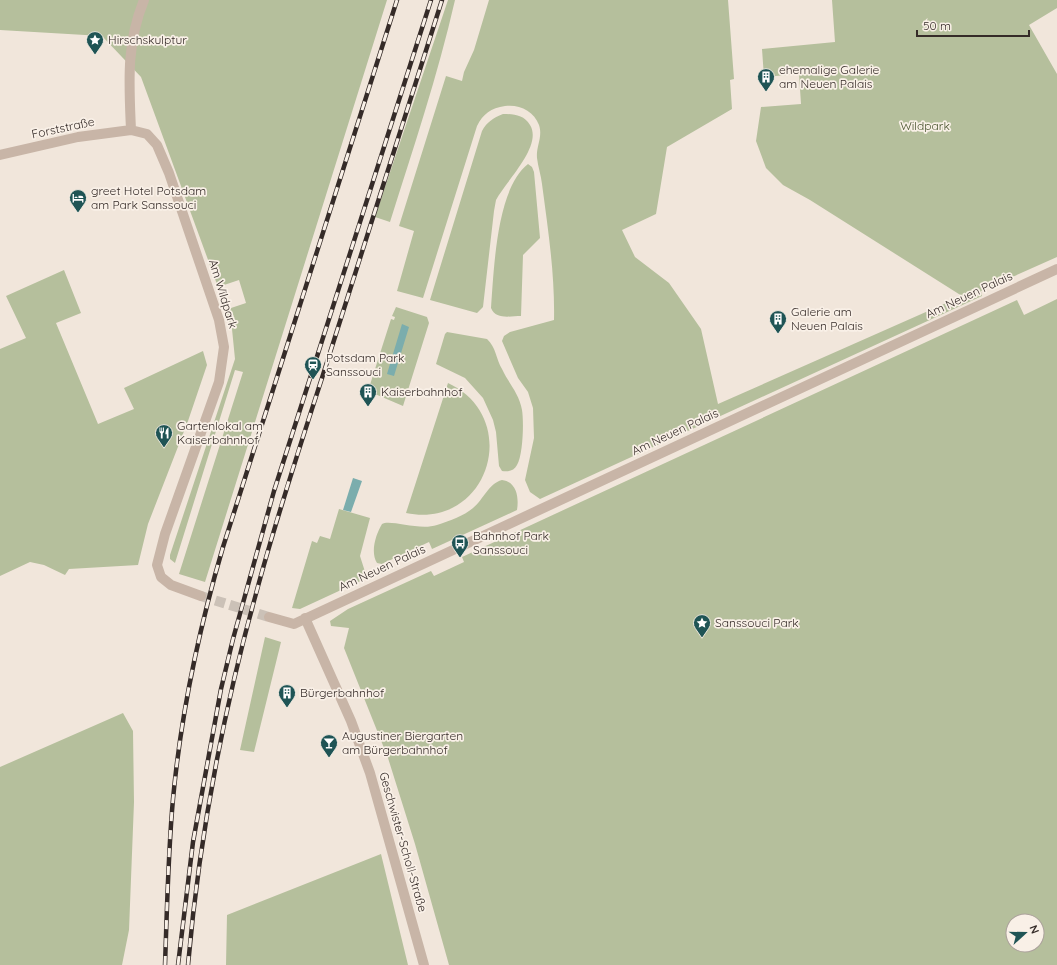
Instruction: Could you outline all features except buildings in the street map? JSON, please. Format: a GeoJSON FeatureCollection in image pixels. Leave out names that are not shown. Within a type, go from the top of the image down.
{"type":"FeatureCollection","features":[{"type":"Feature","properties":{"kind":"street"},"geometry":{"type":"LineString","coordinates":[[132,130],[130,49],[138,13],[144,0]]}},
{"type":"Feature","properties":{"kind":"street","name":"Forststraße"},"geometry":{"type":"LineString","coordinates":[[0,156],[78,137],[132,130]]}},
{"type":"Feature","properties":{"kind":"street","name":"Am Wildpark"},"geometry":{"type":"LineString","coordinates":[[132,130],[147,134],[157,145],[169,173],[219,320],[224,347],[219,382],[165,534],[158,565],[162,577],[171,585],[201,596]]}},
{"type":"Feature","properties":{"kind":"street","name":"Am Neuen Palais"},"geometry":{"type":"LineString","coordinates":[[305,618],[1057,269]]}},
{"type":"Feature","properties":{"kind":"street"},"geometry":{"type":"LineString","coordinates":[[269,617],[294,624],[305,618]]}},
{"type":"Feature","properties":{"kind":"street","name":"Geschwister-Scholl-Straße"},"geometry":{"type":"LineString","coordinates":[[305,618],[351,721],[370,773],[424,965]]}},
{"type":"Feature","properties":{"kind":"green space"},"geometry":{"type":"Polygon","coordinates":[[[0,0],[387,0],[205,582],[179,574],[243,372],[235,370],[175,563],[170,559],[170,555],[235,359],[232,329],[225,310],[246,303],[239,280],[218,287],[141,77],[102,36],[0,30],[0,0]]]}},
{"type":"Feature","properties":{"kind":"green space"},"geometry":{"type":"Polygon","coordinates":[[[448,0],[455,0],[441,56],[390,222],[375,217],[448,0]]]}},
{"type":"Feature","properties":{"kind":"green space","name":"Wildpark"},"geometry":{"type":"Polygon","coordinates":[[[489,0],[728,0],[734,79],[730,80],[732,109],[667,147],[656,214],[622,230],[635,257],[669,283],[701,329],[718,404],[962,296],[810,200],[783,185],[766,168],[756,141],[761,107],[801,104],[799,74],[764,77],[762,49],[835,42],[832,0],[1057,0],[1057,8],[1029,25],[1057,74],[1057,257],[981,291],[982,296],[540,499],[530,492],[525,480],[534,438],[533,408],[528,392],[518,378],[502,341],[504,336],[510,332],[554,320],[551,252],[542,181],[537,158],[540,129],[537,120],[530,112],[521,107],[505,106],[488,112],[482,118],[477,126],[423,298],[397,291],[414,231],[399,226],[446,76],[462,81],[464,72],[474,50],[489,0]]]}},
{"type":"Feature","properties":{"kind":"green space"},"geometry":{"type":"Polygon","coordinates":[[[503,114],[511,114],[522,117],[528,122],[533,133],[532,143],[522,163],[496,200],[483,307],[477,313],[430,300],[482,131],[486,125],[496,117],[503,114]]]}},
{"type":"Feature","properties":{"kind":"green space"},"geometry":{"type":"Polygon","coordinates":[[[528,164],[532,167],[534,172],[540,238],[523,255],[521,316],[500,316],[493,312],[491,308],[499,231],[509,192],[517,176],[528,164]]]}},
{"type":"Feature","properties":{"kind":"green space"},"geometry":{"type":"Polygon","coordinates":[[[64,270],[81,313],[56,323],[98,424],[134,409],[124,388],[203,351],[207,365],[188,421],[148,524],[138,565],[69,569],[65,575],[44,565],[30,562],[0,576],[0,349],[26,338],[6,296],[64,270]]]}},
{"type":"Feature","properties":{"kind":"green space","name":"Sanssouci Park"},"geometry":{"type":"Polygon","coordinates":[[[1057,299],[1057,965],[449,965],[415,844],[388,758],[344,648],[349,628],[331,626],[330,621],[348,609],[431,571],[434,576],[464,562],[462,557],[1017,300],[1024,315],[1057,299]]]}},
{"type":"Feature","properties":{"kind":"green space"},"geometry":{"type":"Polygon","coordinates":[[[396,307],[427,317],[429,323],[403,406],[368,391],[391,319],[394,320],[395,317],[392,316],[396,307]]]}},
{"type":"Feature","properties":{"kind":"green space"},"geometry":{"type":"Polygon","coordinates":[[[447,332],[487,339],[494,349],[500,365],[519,399],[523,415],[521,454],[516,467],[513,470],[502,471],[499,466],[496,432],[493,420],[483,398],[465,378],[436,364],[445,334],[447,332]]]}},
{"type":"Feature","properties":{"kind":"green space"},"geometry":{"type":"Polygon","coordinates":[[[448,383],[471,399],[485,420],[490,444],[486,468],[476,489],[458,505],[435,514],[406,513],[448,383]]]}},
{"type":"Feature","properties":{"kind":"green space"},"geometry":{"type":"Polygon","coordinates":[[[502,480],[511,484],[516,491],[518,501],[517,510],[432,549],[429,542],[382,564],[377,563],[374,548],[376,538],[382,524],[391,523],[422,527],[446,522],[469,511],[493,485],[502,480]]]}},
{"type":"Feature","properties":{"kind":"green space"},"geometry":{"type":"Polygon","coordinates":[[[339,509],[370,518],[360,556],[367,578],[300,609],[292,608],[312,541],[317,543],[320,536],[330,539],[339,509]]]}},
{"type":"Feature","properties":{"kind":"green space"},"geometry":{"type":"Polygon","coordinates":[[[265,637],[281,642],[254,752],[240,750],[265,637]]]}},
{"type":"Feature","properties":{"kind":"green space"},"geometry":{"type":"Polygon","coordinates":[[[123,713],[133,731],[134,802],[129,930],[122,965],[0,965],[0,767],[123,713]]]}},
{"type":"Feature","properties":{"kind":"green space"},"geometry":{"type":"Polygon","coordinates":[[[381,854],[408,965],[226,965],[227,915],[381,854]]]}},
{"type":"Feature","properties":{"kind":"water"},"geometry":{"type":"Polygon","coordinates":[[[402,324],[409,327],[394,376],[387,374],[402,324]]]}},
{"type":"Feature","properties":{"kind":"water"},"geometry":{"type":"Polygon","coordinates":[[[353,478],[362,481],[351,512],[343,510],[353,478]]]}},
{"type":"Feature","properties":{"kind":"tunnel"},"geometry":{"type":"LineString","coordinates":[[201,596],[269,617]]}},
{"type":"Feature","properties":{"kind":"railway"},"geometry":{"type":"LineString","coordinates":[[165,965],[170,840],[176,767],[186,703],[206,609],[223,547],[397,0]]}},
{"type":"Feature","properties":{"kind":"railway"},"geometry":{"type":"LineString","coordinates":[[178,965],[193,842],[221,689],[233,639],[274,491],[431,0]]}},
{"type":"Feature","properties":{"kind":"railway"},"geometry":{"type":"LineString","coordinates":[[188,965],[199,870],[214,776],[233,682],[264,563],[442,0]]}},
{"type":"Feature","properties":{"kind":"place","name":"Hirschskulptur"},"geometry":{"type":"Point","coordinates":[95,55]}},
{"type":"Feature","properties":{"kind":"place","name":"ehemalige Galerie am Neuen Palais"},"geometry":{"type":"Point","coordinates":[766,92]}},
{"type":"Feature","properties":{"kind":"place","name":"greet Hotel Potsdam am Park Sanssouci"},"geometry":{"type":"Point","coordinates":[78,213]}},
{"type":"Feature","properties":{"kind":"place","name":"Galerie am Neuen Palais"},"geometry":{"type":"Point","coordinates":[778,334]}},
{"type":"Feature","properties":{"kind":"place","name":"Potsdam Park Sanssouci"},"geometry":{"type":"Point","coordinates":[313,380]}},
{"type":"Feature","properties":{"kind":"place","name":"Kaiserbahnhof"},"geometry":{"type":"Point","coordinates":[368,407]}},
{"type":"Feature","properties":{"kind":"place","name":"Gartenlokal am Kaiserbahnhof"},"geometry":{"type":"Point","coordinates":[164,448]}},
{"type":"Feature","properties":{"kind":"place","name":"Bahnhof Park Sanssouci"},"geometry":{"type":"Point","coordinates":[460,558]}},
{"type":"Feature","properties":{"kind":"place","name":"Sanssouci Park"},"geometry":{"type":"Point","coordinates":[702,638]}},
{"type":"Feature","properties":{"kind":"place","name":"Bürgerbahnhof"},"geometry":{"type":"Point","coordinates":[287,708]}},
{"type":"Feature","properties":{"kind":"place","name":"Augustiner Biergarten am Bürgerbahnhof"},"geometry":{"type":"Point","coordinates":[329,758]}}]}
